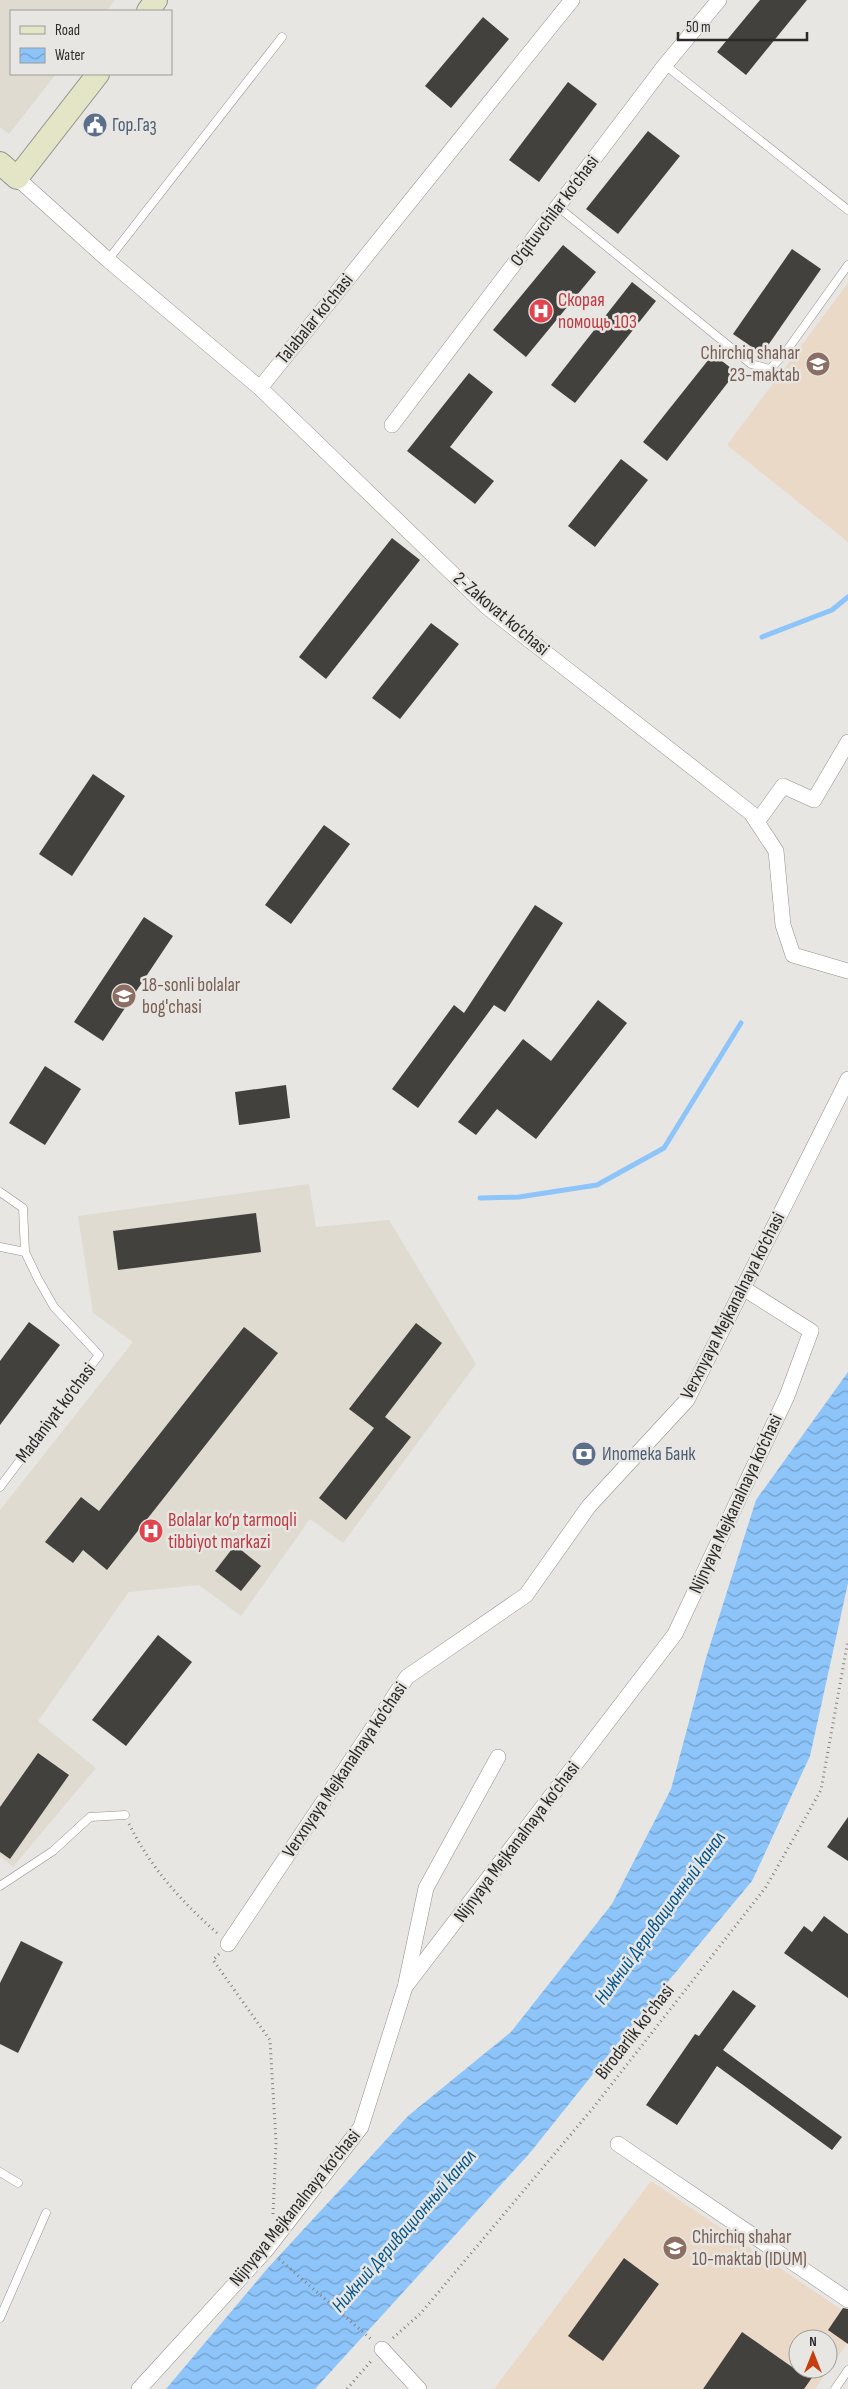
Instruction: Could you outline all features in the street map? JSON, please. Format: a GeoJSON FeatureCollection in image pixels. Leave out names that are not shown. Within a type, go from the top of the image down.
{"type":"FeatureCollection","features":[{"type":"Feature","properties":{"kind":"street","name":"Talabalar ko‘chasi"},"geometry":{"type":"LineString","coordinates":[[260,388],[572,0]]}},
{"type":"Feature","properties":{"kind":"street","name":"O‘qituvchilar ko‘chasi"},"geometry":{"type":"LineString","coordinates":[[392,425],[665,65],[719,0]]}},
{"type":"Feature","properties":{"kind":"street"},"geometry":{"type":"LineString","coordinates":[[17,178],[97,75]]}},
{"type":"Feature","properties":{"kind":"street"},"geometry":{"type":"LineString","coordinates":[[0,163],[108,260],[260,388]]}},
{"type":"Feature","properties":{"kind":"street","name":"2-Zakovat ko‘chasi"},"geometry":{"type":"LineString","coordinates":[[260,388],[487,607],[751,813],[776,851],[783,925],[793,955],[848,971]]}},
{"type":"Feature","properties":{"kind":"street"},"geometry":{"type":"LineString","coordinates":[[757,822],[783,786],[814,800],[848,742]]}},
{"type":"Feature","properties":{"kind":"street","name":"Verxnyaya Mejkanalnaya ko‘chasi"},"geometry":{"type":"LineString","coordinates":[[228,1944],[408,1677],[526,1595],[589,1506],[687,1400],[848,1079]]}},
{"type":"Feature","properties":{"kind":"street","name":"Nijnyaya Mejkanalnaya ko‘chasi"},"geometry":{"type":"LineString","coordinates":[[139,2389],[270,2246],[361,2128],[405,1987],[675,1634],[787,1396],[811,1331],[743,1288]]}},
{"type":"Feature","properties":{"kind":"street"},"geometry":{"type":"LineString","coordinates":[[405,1987],[426,1888],[498,1757]]}},
{"type":"Feature","properties":{"kind":"street"},"geometry":{"type":"LineString","coordinates":[[618,2144],[848,2300]]}},
{"type":"Feature","properties":{"kind":"street"},"geometry":{"type":"LineString","coordinates":[[382,2349],[420,2389]]}},
{"type":"Feature","properties":{"kind":"lane"},"geometry":{"type":"LineString","coordinates":[[108,260],[282,36]]}},
{"type":"Feature","properties":{"kind":"lane"},"geometry":{"type":"LineString","coordinates":[[665,65],[848,210]]}},
{"type":"Feature","properties":{"kind":"lane"},"geometry":{"type":"LineString","coordinates":[[558,208],[751,364],[770,369],[785,353],[848,265]]}},
{"type":"Feature","properties":{"kind":"lane","name":"Madaniyat ko‘chasi"},"geometry":{"type":"LineString","coordinates":[[0,1192],[23,1208],[25,1252],[54,1307],[99,1355],[0,1487]]}},
{"type":"Feature","properties":{"kind":"lane"},"geometry":{"type":"LineString","coordinates":[[0,1247],[25,1252]]}},
{"type":"Feature","properties":{"kind":"lane"},"geometry":{"type":"LineString","coordinates":[[0,1886],[53,1851],[90,1817],[125,1815]]}},
{"type":"Feature","properties":{"kind":"lane"},"geometry":{"type":"LineString","coordinates":[[0,2172],[18,2183]]}},
{"type":"Feature","properties":{"kind":"lane"},"geometry":{"type":"LineString","coordinates":[[0,2318],[46,2213]]}},
{"type":"Feature","properties":{"kind":"lane"},"geometry":{"type":"LineString","coordinates":[[835,2389],[848,2370]]}},
{"type":"Feature","properties":{"kind":"path","name":"Birodarlik ko'chasi"},"geometry":{"type":"LineString","coordinates":[[347,2389],[382,2349],[421,2313],[593,2108],[766,1887],[821,1790],[848,1640]]}},
{"type":"Feature","properties":{"kind":"path"},"geometry":{"type":"LineString","coordinates":[[125,1815],[144,1853],[182,1901],[228,1944],[214,1960],[270,2040],[276,2142],[270,2246],[382,2349]]}},
{"type":"Feature","properties":{"kind":"shaded area"},"geometry":{"type":"Polygon","coordinates":[[[0,0],[115,0],[107,10],[10,10],[10,75],[55,75],[9,134],[0,127],[0,0]]]}},
{"type":"Feature","properties":{"kind":"shaded area","name":"Chirchiq shahar 23-maktab"},"geometry":{"type":"Polygon","coordinates":[[[848,283],[848,542],[727,445],[848,283]]]}},
{"type":"Feature","properties":{"kind":"shaded area","name":"Bolalar ko‘p tarmoqli tibbiyot markazi"},"geometry":{"type":"Polygon","coordinates":[[[309,1184],[316,1227],[389,1220],[476,1364],[343,1543],[310,1519],[241,1616],[199,1585],[129,1592],[38,1721],[96,1768],[13,1867],[0,1856],[0,1510],[133,1342],[93,1313],[78,1216],[309,1184]]]}},
{"type":"Feature","properties":{"kind":"shaded area","name":"Chirchiq shahar 10-maktab (IDUM)"},"geometry":{"type":"Polygon","coordinates":[[[651,2181],[848,2314],[848,2342],[838,2356],[838,2329],[788,2329],[788,2379],[822,2379],[815,2389],[494,2389],[651,2181]]]}},
{"type":"Feature","properties":{"kind":"water","name":"Нижний Деривационный канал"},"geometry":{"type":"Polygon","coordinates":[[[848,1372],[848,1583],[810,1756],[752,1881],[645,2009],[529,2154],[315,2389],[166,2389],[267,2269],[408,2116],[511,2032],[612,1904],[671,1789],[706,1658],[756,1500],[848,1372]]]}},
{"type":"Feature","properties":{"kind":"building"},"geometry":{"type":"Polygon","coordinates":[[[760,0],[807,0],[746,75],[717,52],[760,0]]]}},
{"type":"Feature","properties":{"kind":"building"},"geometry":{"type":"Polygon","coordinates":[[[483,17],[509,39],[451,108],[425,86],[483,17]]]}},
{"type":"Feature","properties":{"kind":"building"},"geometry":{"type":"Polygon","coordinates":[[[568,82],[597,104],[539,182],[509,160],[568,82]]]}},
{"type":"Feature","properties":{"kind":"building"},"geometry":{"type":"Polygon","coordinates":[[[648,131],[680,156],[618,234],[586,209],[648,131]]]}},
{"type":"Feature","properties":{"kind":"building"},"geometry":{"type":"Polygon","coordinates":[[[563,245],[596,272],[526,357],[493,330],[563,245]]]}},
{"type":"Feature","properties":{"kind":"building"},"geometry":{"type":"Polygon","coordinates":[[[792,249],[821,269],[762,354],[733,334],[792,249]]]}},
{"type":"Feature","properties":{"kind":"building"},"geometry":{"type":"Polygon","coordinates":[[[632,282],[656,301],[575,403],[551,385],[632,282]]]}},
{"type":"Feature","properties":{"kind":"building"},"geometry":{"type":"Polygon","coordinates":[[[713,354],[736,372],[667,461],[643,442],[713,354]]]}},
{"type":"Feature","properties":{"kind":"building"},"geometry":{"type":"Polygon","coordinates":[[[469,373],[493,392],[450,447],[494,481],[475,504],[407,451],[469,373]]]}},
{"type":"Feature","properties":{"kind":"building"},"geometry":{"type":"Polygon","coordinates":[[[621,459],[648,480],[595,547],[568,526],[621,459]]]}},
{"type":"Feature","properties":{"kind":"building"},"geometry":{"type":"Polygon","coordinates":[[[392,538],[420,560],[326,679],[299,657],[392,538]]]}},
{"type":"Feature","properties":{"kind":"building"},"geometry":{"type":"Polygon","coordinates":[[[431,623],[459,644],[400,719],[372,698],[431,623]]]}},
{"type":"Feature","properties":{"kind":"building"},"geometry":{"type":"Polygon","coordinates":[[[93,774],[125,796],[72,876],[39,854],[93,774]]]}},
{"type":"Feature","properties":{"kind":"building"},"geometry":{"type":"Polygon","coordinates":[[[324,825],[350,844],[291,924],[265,905],[324,825]]]}},
{"type":"Feature","properties":{"kind":"building"},"geometry":{"type":"Polygon","coordinates":[[[535,905],[563,923],[505,1012],[494,1005],[418,1108],[392,1089],[454,1005],[464,1013],[535,905]]]}},
{"type":"Feature","properties":{"kind":"building"},"geometry":{"type":"Polygon","coordinates":[[[144,917],[173,936],[103,1041],[74,1022],[144,917]]]}},
{"type":"Feature","properties":{"kind":"building"},"geometry":{"type":"Polygon","coordinates":[[[598,1000],[627,1023],[536,1139],[497,1109],[476,1135],[458,1122],[523,1039],[551,1061],[598,1000]]]}},
{"type":"Feature","properties":{"kind":"building"},"geometry":{"type":"Polygon","coordinates":[[[45,1066],[81,1089],[45,1145],[9,1123],[45,1066]]]}},
{"type":"Feature","properties":{"kind":"building"},"geometry":{"type":"Polygon","coordinates":[[[286,1085],[290,1118],[239,1125],[235,1092],[286,1085]]]}},
{"type":"Feature","properties":{"kind":"building"},"geometry":{"type":"Polygon","coordinates":[[[256,1213],[261,1252],[118,1270],[113,1231],[256,1213]]]}},
{"type":"Feature","properties":{"kind":"building"},"geometry":{"type":"Polygon","coordinates":[[[29,1322],[60,1345],[0,1425],[0,1361],[29,1322]]]}},
{"type":"Feature","properties":{"kind":"building"},"geometry":{"type":"Polygon","coordinates":[[[416,1323],[442,1343],[385,1417],[411,1437],[346,1520],[319,1498],[374,1428],[349,1409],[416,1323]]]}},
{"type":"Feature","properties":{"kind":"building"},"geometry":{"type":"Polygon","coordinates":[[[244,1327],[278,1353],[107,1570],[83,1550],[73,1563],[45,1542],[81,1497],[99,1511],[244,1327]]]}},
{"type":"Feature","properties":{"kind":"building"},"geometry":{"type":"Polygon","coordinates":[[[235,1545],[261,1566],[241,1591],[215,1571],[235,1545]]]}},
{"type":"Feature","properties":{"kind":"building"},"geometry":{"type":"Polygon","coordinates":[[[158,1635],[192,1662],[126,1746],[92,1720],[158,1635]]]}},
{"type":"Feature","properties":{"kind":"building"},"geometry":{"type":"Polygon","coordinates":[[[38,1753],[69,1775],[10,1859],[0,1852],[0,1807],[38,1753]]]}},
{"type":"Feature","properties":{"kind":"building"},"geometry":{"type":"Polygon","coordinates":[[[848,1817],[848,1861],[827,1847],[848,1817]]]}},
{"type":"Feature","properties":{"kind":"building"},"geometry":{"type":"Polygon","coordinates":[[[824,1916],[848,1934],[848,1998],[784,1953],[804,1926],[812,1932],[824,1916]]]}},
{"type":"Feature","properties":{"kind":"building"},"geometry":{"type":"Polygon","coordinates":[[[21,1941],[63,1962],[18,2053],[0,2044],[0,1983],[21,1941]]]}},
{"type":"Feature","properties":{"kind":"building"},"geometry":{"type":"Polygon","coordinates":[[[733,1990],[756,2006],[723,2050],[842,2137],[832,2150],[717,2066],[677,2125],[646,2105],[695,2034],[699,2036],[733,1990]]]}},
{"type":"Feature","properties":{"kind":"building"},"geometry":{"type":"Polygon","coordinates":[[[624,2258],[659,2284],[603,2361],[568,2336],[624,2258]]]}},
{"type":"Feature","properties":{"kind":"building"},"geometry":{"type":"Polygon","coordinates":[[[843,2308],[848,2309],[848,2344],[838,2337],[838,2329],[829,2329],[843,2308]]]}},
{"type":"Feature","properties":{"kind":"building"},"geometry":{"type":"Polygon","coordinates":[[[742,2332],[788,2364],[788,2379],[811,2379],[804,2389],[703,2389],[742,2332]]]}},
{"type":"Feature","properties":{"kind":"waterway"},"geometry":{"type":"LineString","coordinates":[[762,637],[832,610],[848,597]]}},
{"type":"Feature","properties":{"kind":"waterway"},"geometry":{"type":"LineString","coordinates":[[480,1198],[519,1197],[597,1185],[664,1148],[741,1023]]}},
{"type":"Feature","properties":{"kind":"place","name":"Гор.Газ"},"geometry":{"type":"Point","coordinates":[95,125]}},
{"type":"Feature","properties":{"kind":"place","name":"Скорая помощь 103"},"geometry":{"type":"Point","coordinates":[541,311]}},
{"type":"Feature","properties":{"kind":"place","name":"Chirchiq shahar 23-maktab"},"geometry":{"type":"Point","coordinates":[818,364]}},
{"type":"Feature","properties":{"kind":"place","name":"18-sonli bolalar bog'chasi"},"geometry":{"type":"Point","coordinates":[124,996]}},
{"type":"Feature","properties":{"kind":"place","name":"Ипотека Банк"},"geometry":{"type":"Point","coordinates":[584,1454]}},
{"type":"Feature","properties":{"kind":"place","name":"Bolalar ko‘p tarmoqli tibbiyot markazi"},"geometry":{"type":"Point","coordinates":[151,1531]}},
{"type":"Feature","properties":{"kind":"place","name":"Chirchiq shahar 10-maktab (IDUM)"},"geometry":{"type":"Point","coordinates":[675,2248]}}]}
